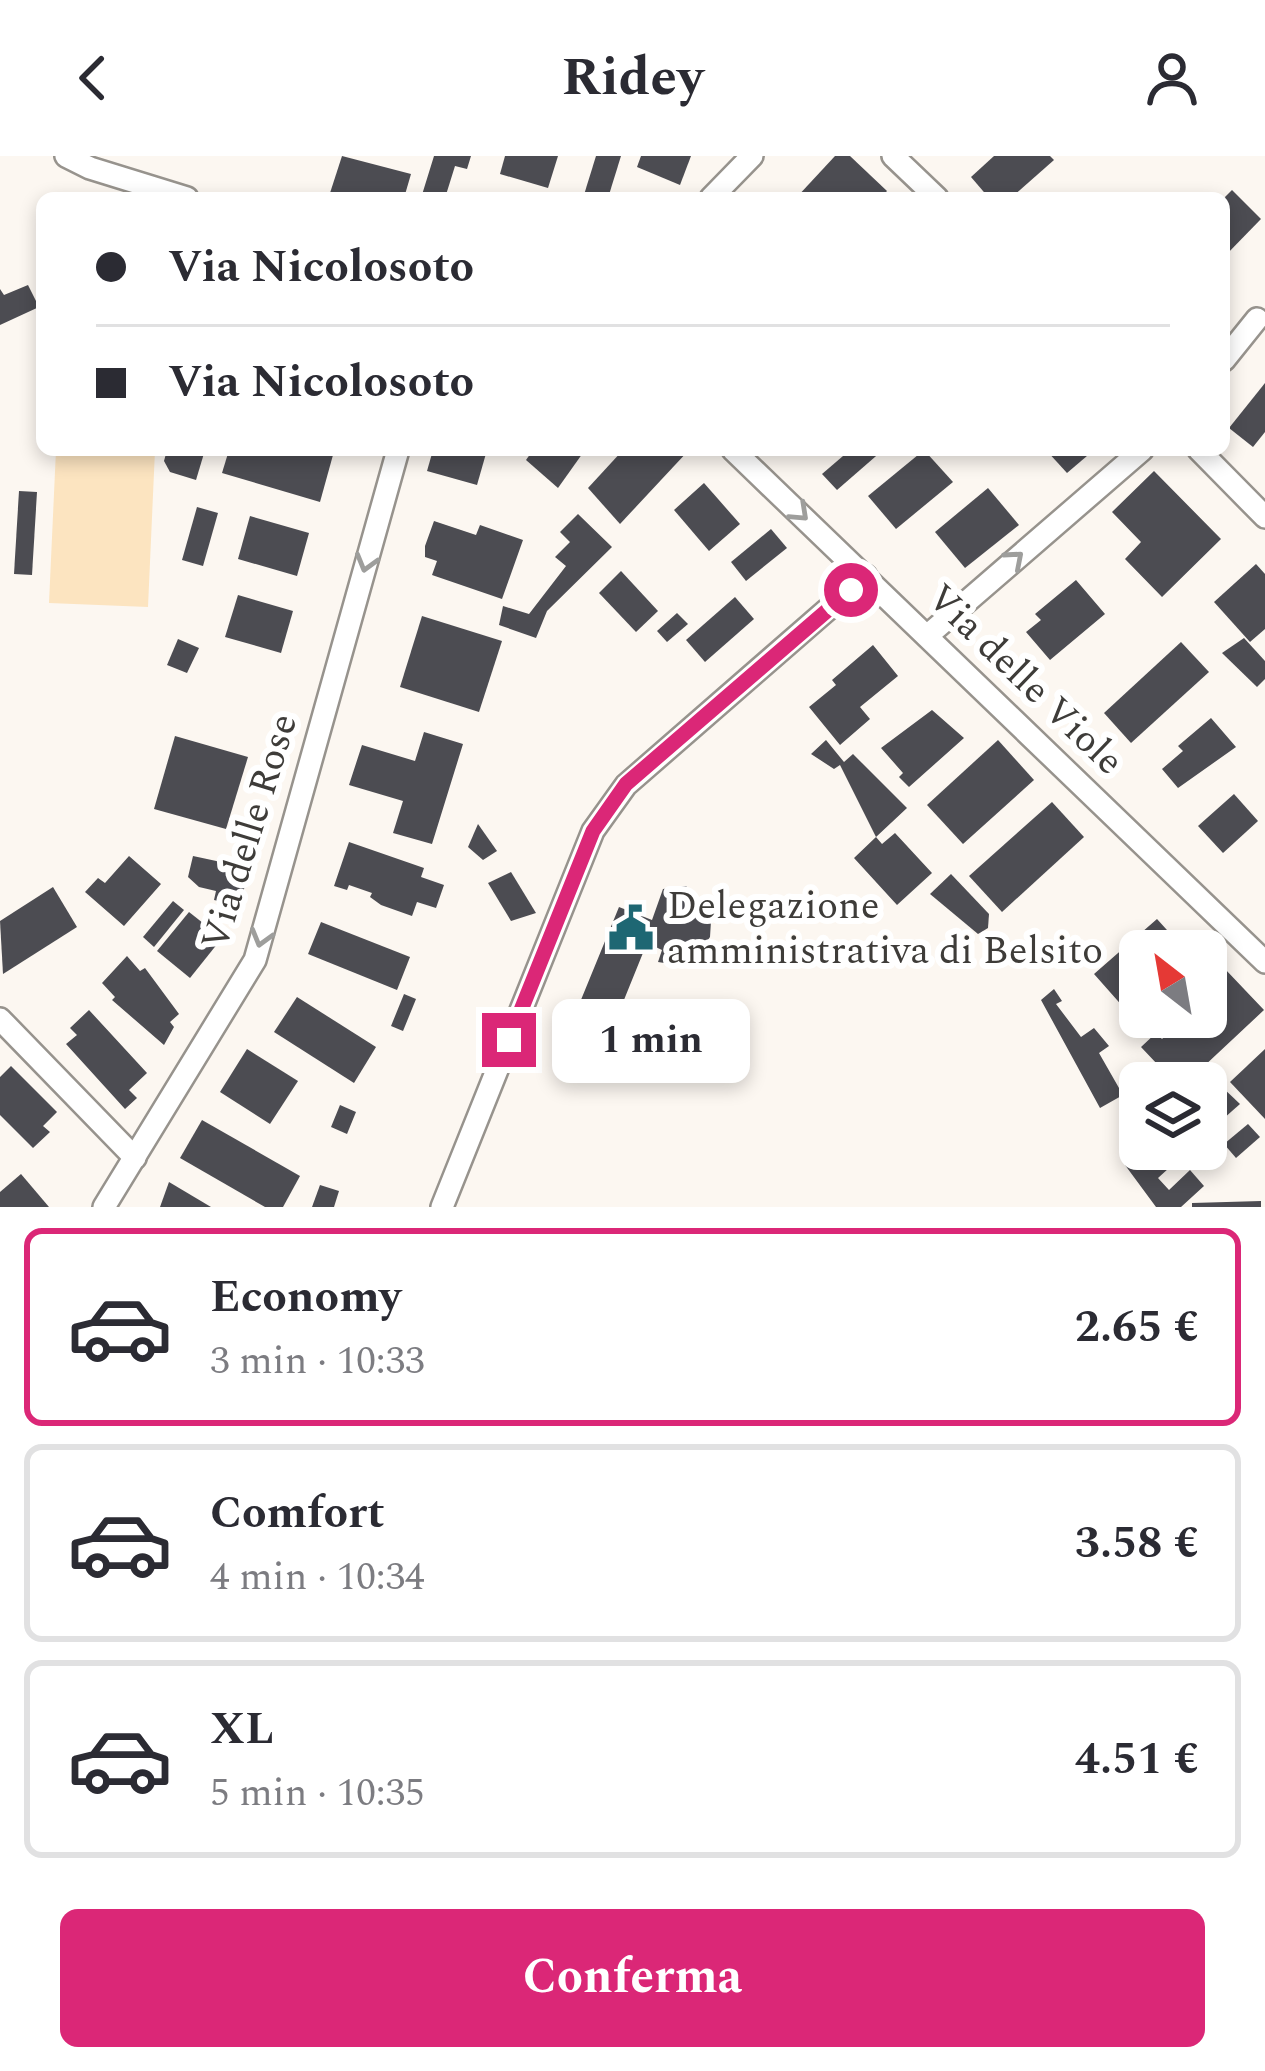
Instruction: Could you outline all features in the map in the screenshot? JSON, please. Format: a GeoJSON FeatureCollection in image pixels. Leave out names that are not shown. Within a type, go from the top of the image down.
{"type":"FeatureCollection","features":[{"type":"Feature","properties":{"kind":"street"},"geometry":{"type":"LineString","coordinates":[[66,156],[89,168],[167,192]]}},
{"type":"Feature","properties":{"kind":"street"},"geometry":{"type":"LineString","coordinates":[[717,192],[752,156]]}},
{"type":"Feature","properties":{"kind":"street"},"geometry":{"type":"LineString","coordinates":[[893,156],[931,192]]}},
{"type":"Feature","properties":{"kind":"street"},"geometry":{"type":"LineString","coordinates":[[1230,353],[1257,320]]}},
{"type":"Feature","properties":{"kind":"street","name":"Via delle Rose"},"geometry":{"type":"LineString","coordinates":[[104,1207],[255,960],[396,456]]}},
{"type":"Feature","properties":{"kind":"street","name":"Via delle Viole"},"geometry":{"type":"LineString","coordinates":[[739,456],[1265,962]]}},
{"type":"Feature","properties":{"kind":"street"},"geometry":{"type":"LineString","coordinates":[[927,635],[1135,456]]}},
{"type":"Feature","properties":{"kind":"street"},"geometry":{"type":"LineString","coordinates":[[1204,456],[1265,517]]}},
{"type":"Feature","properties":{"kind":"street"},"geometry":{"type":"LineString","coordinates":[[442,1207],[593,831],[626,784],[866,576]]}},
{"type":"Feature","properties":{"kind":"street"},"geometry":{"type":"LineString","coordinates":[[0,1019],[135,1158]]}},
{"type":"Feature","properties":{"kind":"shaded area"},"geometry":{"type":"Polygon","coordinates":[[[56,456],[155,456],[148,607],[49,603],[56,456]]]}},
{"type":"Feature","properties":{"kind":"building"},"geometry":{"type":"Polygon","coordinates":[[[342,156],[411,174],[406,192],[330,192],[342,156]]]}},
{"type":"Feature","properties":{"kind":"building"},"geometry":{"type":"Polygon","coordinates":[[[434,156],[471,156],[467,169],[455,166],[447,192],[423,192],[434,156]]]}},
{"type":"Feature","properties":{"kind":"building"},"geometry":{"type":"Polygon","coordinates":[[[505,156],[558,156],[548,188],[500,174],[505,156]]]}},
{"type":"Feature","properties":{"kind":"building"},"geometry":{"type":"Polygon","coordinates":[[[596,156],[621,156],[610,192],[585,192],[596,156]]]}},
{"type":"Feature","properties":{"kind":"building"},"geometry":{"type":"Polygon","coordinates":[[[641,156],[691,156],[680,185],[637,167],[641,156]]]}},
{"type":"Feature","properties":{"kind":"building"},"geometry":{"type":"Polygon","coordinates":[[[835,156],[850,156],[887,191],[886,192],[802,192],[835,156]]]}},
{"type":"Feature","properties":{"kind":"building"},"geometry":{"type":"Polygon","coordinates":[[[994,156],[1050,156],[1054,160],[1018,192],[984,192],[971,177],[994,156]]]}},
{"type":"Feature","properties":{"kind":"building"},"geometry":{"type":"Polygon","coordinates":[[[1230,192],[1261,219],[1230,251],[1230,192]]]}},
{"type":"Feature","properties":{"kind":"building"},"geometry":{"type":"Polygon","coordinates":[[[28,285],[36,308],[0,325],[0,289],[4,295],[28,285]]]}},
{"type":"Feature","properties":{"kind":"building"},"geometry":{"type":"Polygon","coordinates":[[[1265,383],[1265,432],[1253,447],[1230,427],[1265,383]]]}},
{"type":"Feature","properties":{"kind":"building"},"geometry":{"type":"Polygon","coordinates":[[[165,456],[203,456],[196,480],[170,472],[165,456]]]}},
{"type":"Feature","properties":{"kind":"building"},"geometry":{"type":"Polygon","coordinates":[[[227,456],[333,456],[320,502],[222,473],[227,456]]]}},
{"type":"Feature","properties":{"kind":"building"},"geometry":{"type":"Polygon","coordinates":[[[431,456],[485,456],[477,485],[427,471],[431,456]]]}},
{"type":"Feature","properties":{"kind":"building"},"geometry":{"type":"Polygon","coordinates":[[[529,456],[581,456],[558,488],[526,460],[529,456]]]}},
{"type":"Feature","properties":{"kind":"building"},"geometry":{"type":"Polygon","coordinates":[[[617,456],[683,456],[620,524],[588,488],[617,456]]]}},
{"type":"Feature","properties":{"kind":"building"},"geometry":{"type":"Polygon","coordinates":[[[843,456],[876,456],[837,490],[822,474],[843,456]]]}},
{"type":"Feature","properties":{"kind":"building"},"geometry":{"type":"Polygon","coordinates":[[[917,456],[929,456],[953,482],[896,529],[868,496],[917,456]]]}},
{"type":"Feature","properties":{"kind":"building"},"geometry":{"type":"Polygon","coordinates":[[[1051,456],[1087,456],[1067,473],[1051,456]]]}},
{"type":"Feature","properties":{"kind":"building"},"geometry":{"type":"Polygon","coordinates":[[[1154,471],[1221,539],[1162,597],[1125,559],[1141,542],[1112,512],[1154,471]]]}},
{"type":"Feature","properties":{"kind":"building"},"geometry":{"type":"Polygon","coordinates":[[[704,483],[740,524],[709,551],[674,510],[704,483]]]}},
{"type":"Feature","properties":{"kind":"building"},"geometry":{"type":"Polygon","coordinates":[[[988,488],[1019,525],[965,568],[935,532],[988,488]]]}},
{"type":"Feature","properties":{"kind":"building"},"geometry":{"type":"Polygon","coordinates":[[[19,491],[37,492],[32,575],[14,574],[19,491]]]}},
{"type":"Feature","properties":{"kind":"building"},"geometry":{"type":"Polygon","coordinates":[[[197,507],[218,513],[203,566],[182,560],[197,507]]]}},
{"type":"Feature","properties":{"kind":"building"},"geometry":{"type":"Polygon","coordinates":[[[578,514],[612,547],[547,611],[536,638],[499,625],[503,606],[529,614],[566,566],[555,557],[570,542],[560,532],[578,514]]]}},
{"type":"Feature","properties":{"kind":"building"},"geometry":{"type":"Polygon","coordinates":[[[250,516],[309,533],[297,576],[238,559],[250,516]]]}},
{"type":"Feature","properties":{"kind":"building"},"geometry":{"type":"Polygon","coordinates":[[[434,521],[476,535],[480,525],[523,540],[502,599],[432,575],[437,561],[425,557],[425,546],[434,521]]]}},
{"type":"Feature","properties":{"kind":"building"},"geometry":{"type":"Polygon","coordinates":[[[771,529],[787,548],[746,581],[731,562],[771,529]]]}},
{"type":"Feature","properties":{"kind":"building"},"geometry":{"type":"Polygon","coordinates":[[[1256,564],[1265,574],[1265,629],[1250,642],[1214,602],[1256,564]]]}},
{"type":"Feature","properties":{"kind":"building"},"geometry":{"type":"Polygon","coordinates":[[[621,571],[658,611],[636,632],[599,593],[621,571]]]}},
{"type":"Feature","properties":{"kind":"building"},"geometry":{"type":"Polygon","coordinates":[[[1076,580],[1105,614],[1050,660],[1026,632],[1041,620],[1035,614],[1076,580]]]}},
{"type":"Feature","properties":{"kind":"building"},"geometry":{"type":"Polygon","coordinates":[[[238,595],[293,611],[281,653],[225,637],[238,595]]]}},
{"type":"Feature","properties":{"kind":"building"},"geometry":{"type":"Polygon","coordinates":[[[735,597],[754,619],[705,662],[686,640],[735,597]]]}},
{"type":"Feature","properties":{"kind":"building"},"geometry":{"type":"Polygon","coordinates":[[[677,613],[688,624],[667,642],[657,631],[677,613]]]}},
{"type":"Feature","properties":{"kind":"building"},"geometry":{"type":"Polygon","coordinates":[[[422,616],[502,641],[479,712],[400,687],[422,616]]]}},
{"type":"Feature","properties":{"kind":"building"},"geometry":{"type":"Polygon","coordinates":[[[1244,638],[1265,661],[1265,679],[1257,687],[1222,653],[1244,638]]]}},
{"type":"Feature","properties":{"kind":"building"},"geometry":{"type":"Polygon","coordinates":[[[178,639],[199,648],[187,673],[167,665],[178,639]]]}},
{"type":"Feature","properties":{"kind":"building"},"geometry":{"type":"Polygon","coordinates":[[[1181,642],[1209,672],[1131,743],[1104,713],[1181,642]]]}},
{"type":"Feature","properties":{"kind":"building"},"geometry":{"type":"Polygon","coordinates":[[[873,645],[898,676],[860,707],[870,719],[840,745],[809,707],[873,645]]]}},
{"type":"Feature","properties":{"kind":"building"},"geometry":{"type":"Polygon","coordinates":[[[932,710],[964,738],[909,787],[881,748],[932,710]]]}},
{"type":"Feature","properties":{"kind":"building"},"geometry":{"type":"Polygon","coordinates":[[[1211,718],[1236,747],[1178,788],[1162,769],[1183,751],[1178,746],[1211,718]]]}},
{"type":"Feature","properties":{"kind":"building"},"geometry":{"type":"Polygon","coordinates":[[[424,732],[463,744],[432,844],[393,833],[403,801],[349,785],[362,745],[415,761],[424,732]]]}},
{"type":"Feature","properties":{"kind":"building"},"geometry":{"type":"Polygon","coordinates":[[[175,736],[248,757],[226,829],[154,809],[175,736]]]}},
{"type":"Feature","properties":{"kind":"building"},"geometry":{"type":"Polygon","coordinates":[[[826,740],[844,762],[853,754],[907,808],[876,837],[840,765],[834,769],[811,754],[826,740]]]}},
{"type":"Feature","properties":{"kind":"building"},"geometry":{"type":"Polygon","coordinates":[[[998,740],[1034,780],[963,844],[927,805],[998,740]]]}},
{"type":"Feature","properties":{"kind":"building"},"geometry":{"type":"Polygon","coordinates":[[[1234,794],[1258,821],[1223,853],[1198,826],[1234,794]]]}},
{"type":"Feature","properties":{"kind":"building"},"geometry":{"type":"Polygon","coordinates":[[[1052,802],[1084,837],[1002,912],[969,876],[1052,802]]]}},
{"type":"Feature","properties":{"kind":"building"},"geometry":{"type":"Polygon","coordinates":[[[478,824],[497,851],[483,860],[468,847],[478,824]]]}},
{"type":"Feature","properties":{"kind":"building"},"geometry":{"type":"Polygon","coordinates":[[[895,833],[932,873],[897,905],[854,858],[876,837],[882,844],[895,833]]]}},
{"type":"Feature","properties":{"kind":"building"},"geometry":{"type":"Polygon","coordinates":[[[349,842],[424,868],[421,877],[444,885],[436,908],[417,902],[412,916],[381,905],[370,897],[372,893],[349,885],[347,890],[334,886],[349,842]]]}},
{"type":"Feature","properties":{"kind":"building"},"geometry":{"type":"Polygon","coordinates":[[[129,856],[161,884],[124,926],[85,892],[98,878],[105,883],[129,856]]]}},
{"type":"Feature","properties":{"kind":"building"},"geometry":{"type":"Polygon","coordinates":[[[193,856],[249,868],[240,906],[214,900],[216,891],[199,887],[188,877],[193,856]]]}},
{"type":"Feature","properties":{"kind":"building"},"geometry":{"type":"Polygon","coordinates":[[[511,872],[536,913],[511,921],[488,883],[511,872]]]}},
{"type":"Feature","properties":{"kind":"building"},"geometry":{"type":"Polygon","coordinates":[[[951,874],[989,914],[988,928],[978,934],[930,894],[951,874]]]}},
{"type":"Feature","properties":{"kind":"building"},"geometry":{"type":"Polygon","coordinates":[[[686,886],[707,905],[711,921],[710,937],[696,957],[677,965],[658,962],[662,950],[647,943],[613,1027],[576,1012],[619,907],[652,920],[663,889],[686,886]]]}},
{"type":"Feature","properties":{"kind":"building"},"geometry":{"type":"Polygon","coordinates":[[[53,887],[77,927],[3,974],[0,921],[53,887]]]}},
{"type":"Feature","properties":{"kind":"building"},"geometry":{"type":"Polygon","coordinates":[[[173,901],[184,910],[154,947],[143,937],[173,901]]]}},
{"type":"Feature","properties":{"kind":"building"},"geometry":{"type":"Polygon","coordinates":[[[189,912],[222,938],[190,978],[157,951],[189,912]]]}},
{"type":"Feature","properties":{"kind":"building"},"geometry":{"type":"Polygon","coordinates":[[[1157,919],[1167,930],[1144,930],[1157,919]]]}},
{"type":"Feature","properties":{"kind":"building"},"geometry":{"type":"Polygon","coordinates":[[[321,922],[410,957],[397,990],[308,954],[321,922]]]}},
{"type":"Feature","properties":{"kind":"building"},"geometry":{"type":"Polygon","coordinates":[[[1119,952],[1119,1002],[1094,974],[1119,952]]]}},
{"type":"Feature","properties":{"kind":"building"},"geometry":{"type":"Polygon","coordinates":[[[127,956],[140,971],[145,968],[179,1014],[170,1022],[174,1027],[164,1045],[112,1000],[115,997],[102,983],[127,956]]]}},
{"type":"Feature","properties":{"kind":"building"},"geometry":{"type":"Polygon","coordinates":[[[1227,971],[1264,1010],[1208,1062],[1155,1062],[1141,1047],[1151,1038],[1227,1038],[1227,971]]]}},
{"type":"Feature","properties":{"kind":"building"},"geometry":{"type":"Polygon","coordinates":[[[1054,989],[1062,1001],[1056,1004],[1081,1037],[1094,1028],[1109,1046],[1099,1053],[1119,1088],[1119,1097],[1100,1108],[1041,1000],[1054,989]]]}},
{"type":"Feature","properties":{"kind":"building"},"geometry":{"type":"Polygon","coordinates":[[[404,994],[416,999],[403,1031],[391,1026],[404,994]]]}},
{"type":"Feature","properties":{"kind":"building"},"geometry":{"type":"Polygon","coordinates":[[[297,997],[376,1047],[354,1083],[274,1032],[297,997]]]}},
{"type":"Feature","properties":{"kind":"building"},"geometry":{"type":"Polygon","coordinates":[[[89,1010],[147,1073],[129,1090],[137,1098],[125,1109],[66,1044],[77,1035],[70,1028],[89,1010]]]}},
{"type":"Feature","properties":{"kind":"building"},"geometry":{"type":"Polygon","coordinates":[[[247,1049],[298,1081],[270,1124],[220,1092],[247,1049]]]}},
{"type":"Feature","properties":{"kind":"building"},"geometry":{"type":"Polygon","coordinates":[[[1265,1049],[1265,1119],[1230,1082],[1265,1049]]]}},
{"type":"Feature","properties":{"kind":"building"},"geometry":{"type":"Polygon","coordinates":[[[11,1066],[57,1112],[43,1126],[50,1132],[33,1148],[0,1115],[0,1077],[11,1066]]]}},
{"type":"Feature","properties":{"kind":"building"},"geometry":{"type":"Polygon","coordinates":[[[1227,1092],[1240,1104],[1227,1115],[1227,1092]]]}},
{"type":"Feature","properties":{"kind":"building"},"geometry":{"type":"Polygon","coordinates":[[[340,1105],[356,1112],[347,1134],[331,1127],[340,1105]]]}},
{"type":"Feature","properties":{"kind":"building"},"geometry":{"type":"Polygon","coordinates":[[[202,1120],[300,1176],[283,1207],[265,1207],[180,1158],[202,1120]]]}},
{"type":"Feature","properties":{"kind":"building"},"geometry":{"type":"Polygon","coordinates":[[[1248,1124],[1260,1137],[1236,1158],[1227,1142],[1248,1124]]]}},
{"type":"Feature","properties":{"kind":"building"},"geometry":{"type":"Polygon","coordinates":[[[1129,1170],[1167,1170],[1158,1178],[1169,1190],[1190,1170],[1204,1186],[1181,1207],[1156,1207],[1129,1170]]]}},
{"type":"Feature","properties":{"kind":"building"},"geometry":{"type":"Polygon","coordinates":[[[21,1174],[49,1207],[0,1207],[0,1192],[21,1174]]]}},
{"type":"Feature","properties":{"kind":"building"},"geometry":{"type":"Polygon","coordinates":[[[169,1182],[211,1207],[160,1207],[169,1182]]]}},
{"type":"Feature","properties":{"kind":"building"},"geometry":{"type":"Polygon","coordinates":[[[320,1185],[339,1191],[334,1207],[312,1207],[320,1185]]]}},
{"type":"Feature","properties":{"kind":"building"},"geometry":{"type":"Polygon","coordinates":[[[1261,1201],[1261,1207],[1192,1207],[1192,1203],[1261,1201]]]}},
{"type":"Feature","properties":{"kind":"place","name":"Delegazione amministrativa di Belsito"},"geometry":{"type":"Point","coordinates":[631,928]}},
{"type":"Feature","properties":{"kind":"route"},"geometry":{"type":"LineString","coordinates":[[509,1040],[593,831],[626,784],[851,590]]}}]}
